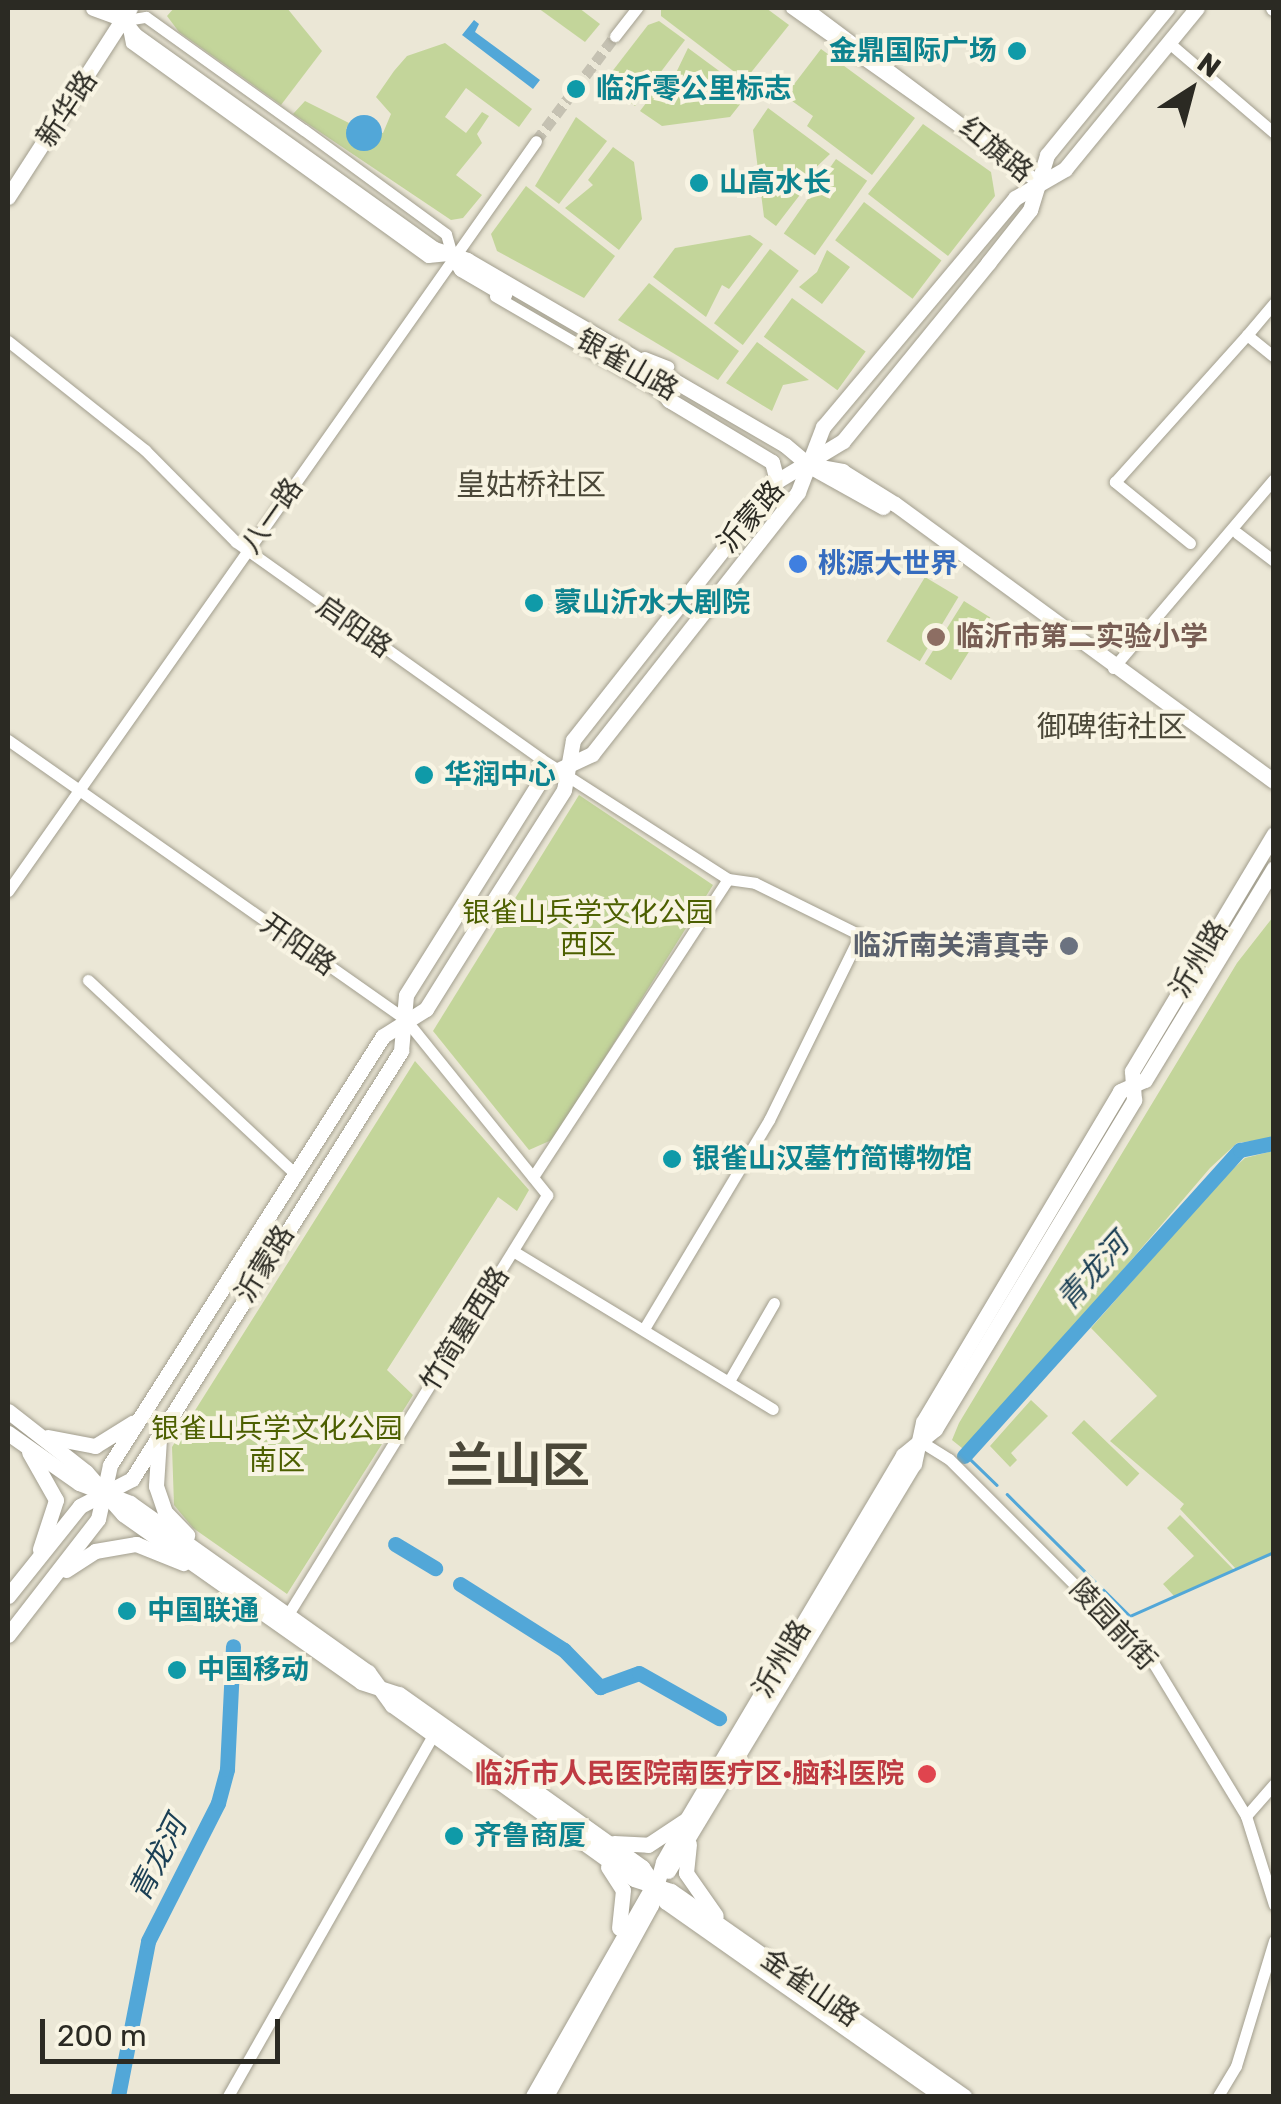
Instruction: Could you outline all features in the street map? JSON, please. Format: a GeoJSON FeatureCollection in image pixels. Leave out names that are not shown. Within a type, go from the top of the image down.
{"type":"FeatureCollection","features":[{"type":"Feature","properties":{"kind":"main road"},"geometry":{"type":"LineString","coordinates":[[93,8],[122,11]]}},
{"type":"Feature","properties":{"kind":"main road","name":"银雀山路"},"geometry":{"type":"LineString","coordinates":[[102,8],[122,11],[452,255],[786,445],[808,466]]}},
{"type":"Feature","properties":{"kind":"main road","name":"新华路"},"geometry":{"type":"LineString","coordinates":[[8,197],[122,11],[143,8]]}},
{"type":"Feature","properties":{"kind":"main road","name":"沂蒙路"},"geometry":{"type":"LineString","coordinates":[[8,1636],[98,1519],[110,1465],[383,1036],[426,1008],[564,790],[562,772],[573,740],[777,481],[808,466],[842,441],[1030,210],[1047,156],[1167,8]]}},
{"type":"Feature","properties":{"kind":"main road","name":"沂蒙路"},"geometry":{"type":"LineString","coordinates":[[1040,184],[1065,170],[1197,8]]}},
{"type":"Feature","properties":{"kind":"main road","name":"银雀山路"},"geometry":{"type":"LineString","coordinates":[[452,255],[461,269],[657,387],[892,512],[1274,781]]}},
{"type":"Feature","properties":{"kind":"main road"},"geometry":{"type":"LineString","coordinates":[[626,354],[668,366],[792,438],[808,466]]}},
{"type":"Feature","properties":{"kind":"main road"},"geometry":{"type":"LineString","coordinates":[[657,387],[766,457],[777,481]]}},
{"type":"Feature","properties":{"kind":"main road","name":"沂蒙路"},"geometry":{"type":"LineString","coordinates":[[8,1596],[80,1506],[132,1480],[401,1051],[406,995],[543,778],[592,754],[798,492],[808,466]]}},
{"type":"Feature","properties":{"kind":"main road","name":"银雀山路"},"geometry":{"type":"LineString","coordinates":[[1113,668],[1274,792]]}},
{"type":"Feature","properties":{"kind":"main road","name":"沂州路"},"geometry":{"type":"LineString","coordinates":[[546,2096],[687,1819],[903,1455],[935,1428],[1134,1100],[1132,1071],[1274,834]]}},
{"type":"Feature","properties":{"kind":"main road","name":"沂州路"},"geometry":{"type":"LineString","coordinates":[[1131,1086],[1145,1080],[1274,868]]}},
{"type":"Feature","properties":{"kind":"main road","name":"金雀山路"},"geometry":{"type":"LineString","coordinates":[[8,1411],[43,1436],[105,1493]]}},
{"type":"Feature","properties":{"kind":"main road"},"geometry":{"type":"LineString","coordinates":[[43,1436],[95,1446],[143,1414]]}},
{"type":"Feature","properties":{"kind":"main road"},"geometry":{"type":"LineString","coordinates":[[160,1432],[156,1486],[165,1512],[208,1566]]}},
{"type":"Feature","properties":{"kind":"main road","name":"金雀山路"},"geometry":{"type":"LineString","coordinates":[[8,1433],[105,1493],[360,1682],[399,1694],[598,1837],[685,1916],[942,2096]]}},
{"type":"Feature","properties":{"kind":"main road","name":"沂州路"},"geometry":{"type":"LineString","coordinates":[[654,1884],[690,1837],[914,1464],[920,1442]]}},
{"type":"Feature","properties":{"kind":"main road"},"geometry":{"type":"LineString","coordinates":[[24,1444],[56,1500],[35,1562]]}},
{"type":"Feature","properties":{"kind":"main road"},"geometry":{"type":"LineString","coordinates":[[51,1581],[95,1550],[136,1544],[208,1566]]}},
{"type":"Feature","properties":{"kind":"main road","name":"金雀山路"},"geometry":{"type":"LineString","coordinates":[[208,1566],[288,1614],[368,1672],[382,1690],[434,1734],[634,1879],[654,1884],[724,1928],[964,2096]]}},
{"type":"Feature","properties":{"kind":"main road"},"geometry":{"type":"LineString","coordinates":[[598,1837],[626,1847],[648,1845],[687,1819]]}},
{"type":"Feature","properties":{"kind":"main road"},"geometry":{"type":"LineString","coordinates":[[690,1837],[686,1874],[724,1928]]}},
{"type":"Feature","properties":{"kind":"main road"},"geometry":{"type":"LineString","coordinates":[[580,1840],[623,1890],[624,1942]]}},
{"type":"Feature","properties":{"kind":"main road"},"geometry":{"type":"LineString","coordinates":[[624,1942],[650,1922],[685,1916]]}},
{"type":"Feature","properties":{"kind":"main road","name":"沂州路"},"geometry":{"type":"LineString","coordinates":[[533,2096],[624,1942]]}},
{"type":"Feature","properties":{"kind":"street"},"geometry":{"type":"LineString","coordinates":[[616,36],[637,8]]}},
{"type":"Feature","properties":{"kind":"street","name":"红旗路"},"geometry":{"type":"LineString","coordinates":[[790,8],[1040,184]]}},
{"type":"Feature","properties":{"kind":"street","name":"红旗路"},"geometry":{"type":"LineString","coordinates":[[807,8],[1040,184]]}},
{"type":"Feature","properties":{"kind":"street"},"geometry":{"type":"LineString","coordinates":[[1168,42],[1274,133]]}},
{"type":"Feature","properties":{"kind":"street","name":"八一路"},"geometry":{"type":"LineString","coordinates":[[8,892],[82,792],[452,255],[536,141]]}},
{"type":"Feature","properties":{"kind":"street"},"geometry":{"type":"LineString","coordinates":[[452,255],[470,255],[668,366]]}},
{"type":"Feature","properties":{"kind":"street"},"geometry":{"type":"LineString","coordinates":[[1190,542],[1115,482],[1274,303]]}},
{"type":"Feature","properties":{"kind":"street"},"geometry":{"type":"LineString","coordinates":[[1247,335],[1274,358]]}},
{"type":"Feature","properties":{"kind":"street","name":"启阳路"},"geometry":{"type":"LineString","coordinates":[[8,341],[145,450],[248,551],[562,772],[728,879],[755,883],[860,935],[768,1120],[645,1327]]}},
{"type":"Feature","properties":{"kind":"street"},"geometry":{"type":"LineString","coordinates":[[1113,668],[1149,618],[1274,479]]}},
{"type":"Feature","properties":{"kind":"street"},"geometry":{"type":"LineString","coordinates":[[1237,533],[1274,561]]}},
{"type":"Feature","properties":{"kind":"street","name":"开阳路"},"geometry":{"type":"LineString","coordinates":[[8,740],[406,1020],[547,1196]]}},
{"type":"Feature","properties":{"kind":"street"},"geometry":{"type":"LineString","coordinates":[[534,1177],[728,879]]}},
{"type":"Feature","properties":{"kind":"street"},"geometry":{"type":"LineString","coordinates":[[88,980],[295,1174]]}},
{"type":"Feature","properties":{"kind":"street","name":"竹简墓西路"},"geometry":{"type":"LineString","coordinates":[[288,1614],[547,1196]]}},
{"type":"Feature","properties":{"kind":"street"},"geometry":{"type":"LineString","coordinates":[[513,1251],[645,1327],[773,1410]]}},
{"type":"Feature","properties":{"kind":"street"},"geometry":{"type":"LineString","coordinates":[[729,1381],[774,1303]]}},
{"type":"Feature","properties":{"kind":"street","name":"陵园前街"},"geometry":{"type":"LineString","coordinates":[[920,1442],[949,1460],[1154,1664],[1246,1816],[1274,1905]]}},
{"type":"Feature","properties":{"kind":"street"},"geometry":{"type":"LineString","coordinates":[[228,2096],[434,1734]]}},
{"type":"Feature","properties":{"kind":"street"},"geometry":{"type":"LineString","coordinates":[[1246,1816],[1274,1784]]}},
{"type":"Feature","properties":{"kind":"street"},"geometry":{"type":"LineString","coordinates":[[1218,2096],[1236,2066],[1274,1941]]}},
{"type":"Feature","properties":{"kind":"green space"},"geometry":{"type":"Polygon","coordinates":[[[174,8],[287,8],[322,51],[281,105],[179,32],[167,16],[174,8]]]}},
{"type":"Feature","properties":{"kind":"green space"},"geometry":{"type":"Polygon","coordinates":[[[538,8],[579,8],[600,24],[585,42],[538,8]]]}},
{"type":"Feature","properties":{"kind":"green space"},"geometry":{"type":"Polygon","coordinates":[[[661,8],[766,8],[789,25],[745,80],[661,16],[661,8]]]}},
{"type":"Feature","properties":{"kind":"green space"},"geometry":{"type":"Polygon","coordinates":[[[659,21],[685,40],[635,106],[604,82],[648,25],[659,21]]]}},
{"type":"Feature","properties":{"kind":"green space"},"geometry":{"type":"Polygon","coordinates":[[[445,43],[532,109],[519,127],[466,88],[445,117],[466,133],[482,112],[489,116],[477,134],[482,143],[456,175],[482,195],[463,218],[451,220],[293,114],[305,101],[349,123],[346,129],[383,133],[391,114],[376,97],[407,56],[445,43]]]}},
{"type":"Feature","properties":{"kind":"green space"},"geometry":{"type":"Polygon","coordinates":[[[688,48],[749,93],[730,117],[662,126],[640,111],[668,74],[674,77],[688,48]]]}},
{"type":"Feature","properties":{"kind":"green space"},"geometry":{"type":"Polygon","coordinates":[[[821,49],[915,118],[872,175],[807,126],[813,116],[785,96],[821,49]]]}},
{"type":"Feature","properties":{"kind":"green space"},"geometry":{"type":"Polygon","coordinates":[[[768,108],[830,154],[804,179],[809,183],[776,226],[764,217],[753,130],[768,108]]]}},
{"type":"Feature","properties":{"kind":"green space"},"geometry":{"type":"Polygon","coordinates":[[[576,117],[607,141],[559,204],[535,186],[576,117]]]}},
{"type":"Feature","properties":{"kind":"green space"},"geometry":{"type":"Polygon","coordinates":[[[923,124],[991,172],[995,196],[948,256],[868,194],[923,124]]]}},
{"type":"Feature","properties":{"kind":"green space"},"geometry":{"type":"Polygon","coordinates":[[[613,147],[634,162],[642,219],[619,250],[565,208],[593,185],[588,180],[613,147]]]}},
{"type":"Feature","properties":{"kind":"green space"},"geometry":{"type":"Polygon","coordinates":[[[836,159],[867,181],[815,255],[784,234],[836,159]]]}},
{"type":"Feature","properties":{"kind":"green space"},"geometry":{"type":"Polygon","coordinates":[[[526,186],[615,256],[584,298],[497,251],[491,234],[526,186]]]}},
{"type":"Feature","properties":{"kind":"green space"},"geometry":{"type":"Polygon","coordinates":[[[864,202],[941,260],[913,299],[835,240],[864,202]]]}},
{"type":"Feature","properties":{"kind":"green space"},"geometry":{"type":"Polygon","coordinates":[[[750,235],[763,244],[729,289],[722,285],[706,317],[653,277],[675,248],[750,235]]]}},
{"type":"Feature","properties":{"kind":"green space"},"geometry":{"type":"Polygon","coordinates":[[[770,249],[799,271],[743,345],[714,323],[770,249]]]}},
{"type":"Feature","properties":{"kind":"green space"},"geometry":{"type":"Polygon","coordinates":[[[827,250],[850,267],[822,304],[799,287],[817,272],[827,250]]]}},
{"type":"Feature","properties":{"kind":"green space"},"geometry":{"type":"Polygon","coordinates":[[[649,283],[739,351],[718,380],[618,320],[649,283]]]}},
{"type":"Feature","properties":{"kind":"green space"},"geometry":{"type":"Polygon","coordinates":[[[792,298],[866,351],[837,390],[764,337],[792,298]]]}},
{"type":"Feature","properties":{"kind":"green space"},"geometry":{"type":"Polygon","coordinates":[[[757,342],[809,380],[783,385],[772,411],[726,383],[757,342]]]}},
{"type":"Feature","properties":{"kind":"green space"},"geometry":{"type":"Polygon","coordinates":[[[925,577],[958,597],[920,661],[886,641],[925,577]]]}},
{"type":"Feature","properties":{"kind":"green space"},"geometry":{"type":"Polygon","coordinates":[[[964,601],[990,617],[951,680],[925,664],[964,601]]]}},
{"type":"Feature","properties":{"kind":"green space","name":"银雀山兵学文化公园 西区"},"geometry":{"type":"Polygon","coordinates":[[[579,795],[713,885],[554,1139],[529,1150],[433,1031],[579,795]]]}},
{"type":"Feature","properties":{"kind":"green space"},"geometry":{"type":"Polygon","coordinates":[[[1273,917],[1273,1138],[1237,1143],[1210,1168],[967,1452],[952,1440],[959,1423],[1237,963],[1273,917]]]}},
{"type":"Feature","properties":{"kind":"green space","name":"银雀山兵学文化公园 南区"},"geometry":{"type":"Polygon","coordinates":[[[415,1061],[529,1190],[517,1211],[498,1197],[387,1370],[413,1395],[287,1594],[193,1528],[174,1505],[172,1447],[415,1061]]]}},
{"type":"Feature","properties":{"kind":"green space"},"geometry":{"type":"Polygon","coordinates":[[[1273,1151],[1273,1555],[1236,1569],[1180,1509],[1184,1504],[1110,1441],[1157,1396],[1091,1328],[1222,1179],[1245,1158],[1273,1151]]]}},
{"type":"Feature","properties":{"kind":"green space"},"geometry":{"type":"Polygon","coordinates":[[[1031,1400],[1048,1416],[1011,1453],[1017,1460],[1010,1467],[990,1446],[1031,1400]]]}},
{"type":"Feature","properties":{"kind":"green space"},"geometry":{"type":"Polygon","coordinates":[[[1084,1420],[1139,1473],[1127,1486],[1071,1433],[1084,1420]]]}},
{"type":"Feature","properties":{"kind":"green space"},"geometry":{"type":"Polygon","coordinates":[[[1180,1515],[1234,1570],[1174,1596],[1163,1584],[1194,1556],[1167,1528],[1180,1515]]]}},
{"type":"Feature","properties":{"kind":"water"},"geometry":{"type":"Polygon","coordinates":[[[474,20],[479,24],[475,32],[540,80],[533,89],[462,35],[474,20]]]}},
{"type":"Feature","properties":{"kind":"water"},"geometry":{"type":"Polygon","coordinates":[[[364,115],[377,120],[382,133],[377,146],[364,151],[351,146],[346,133],[351,120],[364,115]]]}},
{"type":"Feature","properties":{"kind":"waterway","name":"青龙河"},"geometry":{"type":"LineString","coordinates":[[964,1456],[1240,1150],[1274,1143]]}},
{"type":"Feature","properties":{"kind":"waterway"},"geometry":{"type":"LineString","coordinates":[[968,1457],[997,1485]]}},
{"type":"Feature","properties":{"kind":"waterway"},"geometry":{"type":"LineString","coordinates":[[1007,1494],[1130,1616],[1274,1552]]}},
{"type":"Feature","properties":{"kind":"waterway","name":"青龙河"},"geometry":{"type":"LineString","coordinates":[[395,1544],[435,1568]]}},
{"type":"Feature","properties":{"kind":"waterway","name":"青龙河"},"geometry":{"type":"LineString","coordinates":[[460,1584],[564,1650],[600,1687],[639,1673],[719,1718]]}},
{"type":"Feature","properties":{"kind":"waterway","name":"青龙河"},"geometry":{"type":"LineString","coordinates":[[118,2096],[148,1941],[218,1803],[227,1769],[233,1646]]}},
{"type":"Feature","properties":{"kind":"tunnel"},"geometry":{"type":"LineString","coordinates":[[536,141],[615,36]]}},
{"type":"Feature","properties":{"kind":"place","name":"金鼎国际广场"},"geometry":{"type":"Point","coordinates":[1017,51]}},
{"type":"Feature","properties":{"kind":"place","name":"临沂零公里标志"},"geometry":{"type":"Point","coordinates":[576,89]}},
{"type":"Feature","properties":{"kind":"place","name":"山高水长"},"geometry":{"type":"Point","coordinates":[699,183]}},
{"type":"Feature","properties":{"kind":"place","name":"桃源大世界"},"geometry":{"type":"Point","coordinates":[798,564]}},
{"type":"Feature","properties":{"kind":"place","name":"蒙山沂水大剧院"},"geometry":{"type":"Point","coordinates":[534,603]}},
{"type":"Feature","properties":{"kind":"place","name":"临沂市第二实验小学"},"geometry":{"type":"Point","coordinates":[936,637]}},
{"type":"Feature","properties":{"kind":"place","name":"华润中心"},"geometry":{"type":"Point","coordinates":[424,775]}},
{"type":"Feature","properties":{"kind":"place","name":"临沂南关清真寺"},"geometry":{"type":"Point","coordinates":[1069,946]}},
{"type":"Feature","properties":{"kind":"place","name":"银雀山汉墓竹简博物馆"},"geometry":{"type":"Point","coordinates":[672,1159]}},
{"type":"Feature","properties":{"kind":"place","name":"中国联通"},"geometry":{"type":"Point","coordinates":[127,1611]}},
{"type":"Feature","properties":{"kind":"place","name":"中国移动"},"geometry":{"type":"Point","coordinates":[177,1670]}},
{"type":"Feature","properties":{"kind":"place","name":"临沂市人民医院南医疗区·脑科医院"},"geometry":{"type":"Point","coordinates":[927,1774]}},
{"type":"Feature","properties":{"kind":"place","name":"齐鲁商厦"},"geometry":{"type":"Point","coordinates":[454,1836]}},
{"type":"Feature","properties":{"kind":"district","name":"皇姑桥社区"},"geometry":{"type":"Point","coordinates":[531,485]}},
{"type":"Feature","properties":{"kind":"district","name":"御碑街社区"},"geometry":{"type":"Point","coordinates":[1112,727]}},
{"type":"Feature","properties":{"kind":"district","name":"兰山区"},"geometry":{"type":"Point","coordinates":[518,1466]}}]}
